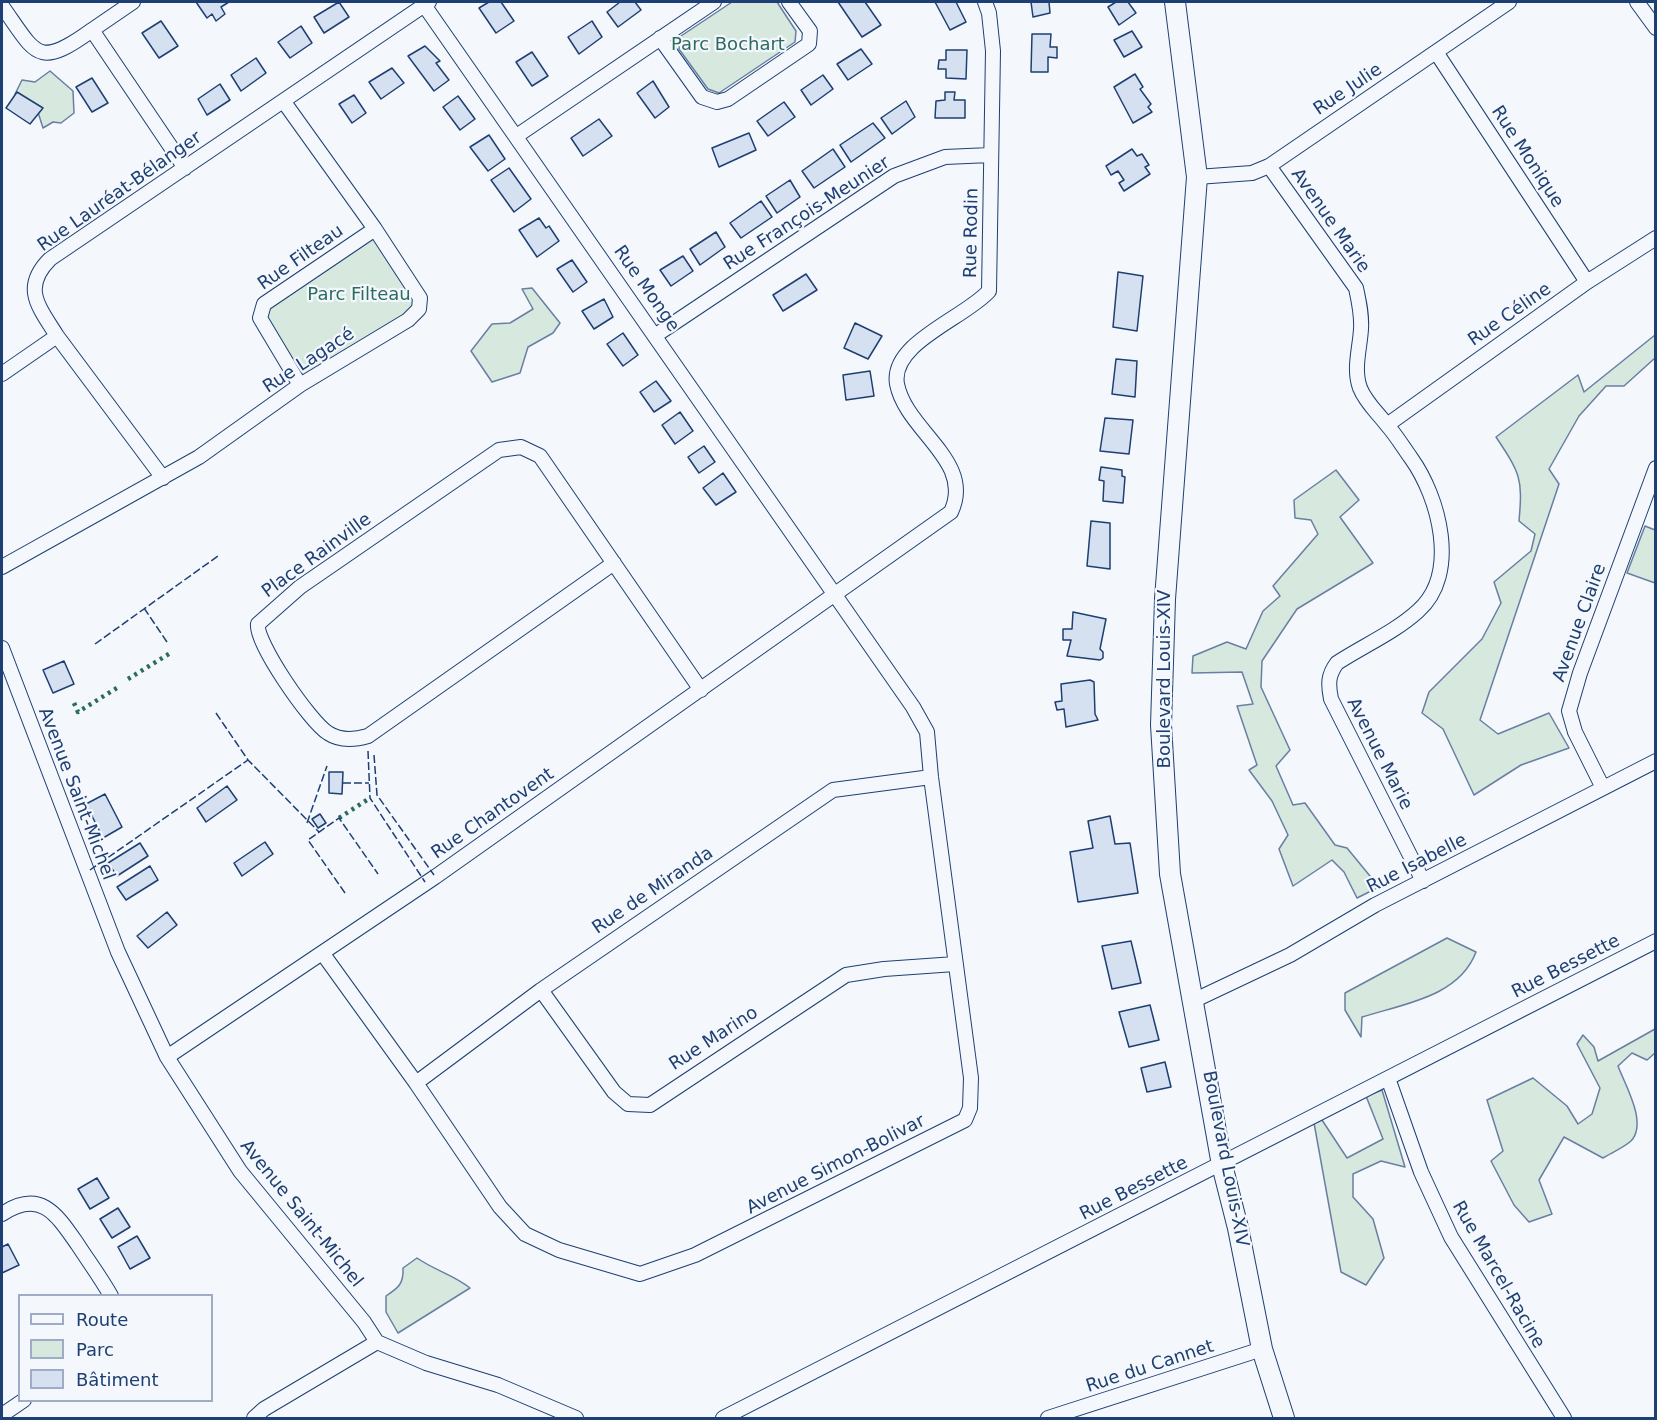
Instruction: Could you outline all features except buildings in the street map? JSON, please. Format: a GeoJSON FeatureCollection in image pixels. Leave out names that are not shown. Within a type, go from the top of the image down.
{"type":"FeatureCollection","features":[{"type":"Feature","properties":{"kind":"main road","name":"Boulevard Louis-XIV"},"geometry":{"type":"LineString","coordinates":[[1175,2],[1197,177],[1165,588],[1161,725],[1170,874],[1195,1000],[1222,1165],[1238,1228],[1262,1349],[1284,1419]]}},
{"type":"Feature","properties":{"kind":"street"},"geometry":{"type":"LineString","coordinates":[[2,6],[38,52],[49,55],[92,30],[133,2]]}},
{"type":"Feature","properties":{"kind":"street"},"geometry":{"type":"LineString","coordinates":[[518,135],[714,2]]}},
{"type":"Feature","properties":{"kind":"street"},"geometry":{"type":"LineString","coordinates":[[660,38],[702,98],[717,102],[728,99],[809,44],[810,31],[789,2]]}},
{"type":"Feature","properties":{"kind":"street","name":"Rue Rodin"},"geometry":{"type":"LineString","coordinates":[[836,595],[942,521],[951,513],[957,500],[952,469],[902,399],[897,369],[911,347],[970,309],[989,291],[993,51],[989,13],[985,2]]}},
{"type":"Feature","properties":{"kind":"street","name":"Rue Julie"},"geometry":{"type":"LineString","coordinates":[[1197,177],[1252,173],[1269,166],[1509,2]]}},
{"type":"Feature","properties":{"kind":"street"},"geometry":{"type":"LineString","coordinates":[[1637,2],[1656,28]]}},
{"type":"Feature","properties":{"kind":"street","name":"Rue Lauréat-Bélanger"},"geometry":{"type":"LineString","coordinates":[[163,478],[57,336],[35,297],[34,282],[40,269],[426,3]]}},
{"type":"Feature","properties":{"kind":"street","name":"Rue Monge"},"geometry":{"type":"LineString","coordinates":[[426,3],[836,595]]}},
{"type":"Feature","properties":{"kind":"street"},"geometry":{"type":"LineString","coordinates":[[92,30],[185,168]]}},
{"type":"Feature","properties":{"kind":"street","name":"Rue Monique"},"geometry":{"type":"LineString","coordinates":[[1436,52],[1587,282]]}},
{"type":"Feature","properties":{"kind":"street","name":"Rue Lagacé"},"geometry":{"type":"LineString","coordinates":[[2,567],[199,457],[300,385],[408,320],[419,309],[420,298],[375,228],[284,102]]}},
{"type":"Feature","properties":{"kind":"street","name":"Rue François-Meunier"},"geometry":{"type":"LineString","coordinates":[[656,335],[894,177],[945,157],[990,155]]}},
{"type":"Feature","properties":{"kind":"street","name":"Avenue Marie"},"geometry":{"type":"LineString","coordinates":[[1269,166],[1356,288],[1361,310],[1357,366],[1360,387],[1367,402],[1387,424],[1419,470],[1432,495],[1439,520],[1440,573],[1433,591],[1419,610],[1337,663],[1330,673],[1328,683],[1330,699],[1423,881]]}},
{"type":"Feature","properties":{"kind":"street","name":"Rue Filteau"},"geometry":{"type":"LineString","coordinates":[[300,385],[260,318],[264,304],[375,228]]}},
{"type":"Feature","properties":{"kind":"street","name":"Rue Céline"},"geometry":{"type":"LineString","coordinates":[[1387,424],[1587,282],[1656,238]]}},
{"type":"Feature","properties":{"kind":"street"},"geometry":{"type":"LineString","coordinates":[[2,374],[57,336]]}},
{"type":"Feature","properties":{"kind":"street","name":"Place Rainville"},"geometry":{"type":"LineString","coordinates":[[614,563],[368,736],[359,739],[341,739],[326,732],[312,717],[265,648],[257,630],[258,624],[300,587],[499,450],[512,446],[530,449],[540,456],[614,563],[701,690]]}},
{"type":"Feature","properties":{"kind":"street","name":"Avenue Claire"},"geometry":{"type":"LineString","coordinates":[[1603,788],[1575,732],[1569,711],[1580,673],[1656,468]]}},
{"type":"Feature","properties":{"kind":"street","name":"Rue Chantovent"},"geometry":{"type":"LineString","coordinates":[[167,1057],[323,954],[836,595]]}},
{"type":"Feature","properties":{"kind":"street","name":"Avenue Simon-Bolivar"},"geometry":{"type":"LineString","coordinates":[[323,954],[416,1083],[500,1206],[525,1234],[559,1250],[640,1274],[695,1255],[965,1120],[970,1108],[971,1078],[927,732],[836,595]]}},
{"type":"Feature","properties":{"kind":"street","name":"Avenue Saint-Michel"},"geometry":{"type":"LineString","coordinates":[[2,648],[118,952],[167,1057],[240,1171],[364,1322],[377,1342]]}},
{"type":"Feature","properties":{"kind":"street","name":"Rue Isabelle"},"geometry":{"type":"LineString","coordinates":[[1195,1000],[1290,955],[1375,905],[1656,761]]}},
{"type":"Feature","properties":{"kind":"street","name":"Rue de Miranda"},"geometry":{"type":"LineString","coordinates":[[416,1083],[541,990],[833,790],[931,777]]}},
{"type":"Feature","properties":{"kind":"street","name":"Rue Bessette"},"geometry":{"type":"LineString","coordinates":[[723,1419],[1656,941]]}},
{"type":"Feature","properties":{"kind":"street","name":"Rue Marino"},"geometry":{"type":"LineString","coordinates":[[541,990],[614,1092],[628,1104],[650,1105],[846,975],[884,969],[955,964]]}},
{"type":"Feature","properties":{"kind":"street","name":"Rue Marcel-Racine"},"geometry":{"type":"LineString","coordinates":[[1388,1078],[1421,1172],[1452,1237],[1562,1416]]}},
{"type":"Feature","properties":{"kind":"street"},"geometry":{"type":"LineString","coordinates":[[2,1214],[21,1204],[29,1203],[42,1205],[56,1214],[110,1294]]}},
{"type":"Feature","properties":{"kind":"street"},"geometry":{"type":"LineString","coordinates":[[254,1419],[264,1409],[377,1342],[426,1363],[498,1385],[576,1419]]}},
{"type":"Feature","properties":{"kind":"street","name":"Rue du Cannet"},"geometry":{"type":"LineString","coordinates":[[1048,1419],[1262,1349]]}},
{"type":"Feature","properties":{"kind":"street"},"geometry":{"type":"LineString","coordinates":[[2,1415],[22,1402]]}},
{"type":"Feature","properties":{"kind":"street"},"geometry":{"type":"LineString","coordinates":[[1546,1419],[1562,1416]]}},
{"type":"Feature","properties":{"kind":"green space","name":"Parc Bochart"},"geometry":{"type":"Polygon","coordinates":[[[732,2],[777,2],[796,31],[795,42],[719,93],[708,89],[679,49],[681,36],[732,2]]]}},
{"type":"Feature","properties":{"kind":"green space"},"geometry":{"type":"Polygon","coordinates":[[[50,71],[73,91],[74,113],[61,123],[53,122],[43,128],[36,106],[15,94],[22,80],[35,82],[50,71]]]}},
{"type":"Feature","properties":{"kind":"green space","name":"Parc Filteau"},"geometry":{"type":"Polygon","coordinates":[[[375,229],[419,309],[300,385],[272,341],[264,304],[375,229]]]}},
{"type":"Feature","properties":{"kind":"green space"},"geometry":{"type":"Polygon","coordinates":[[[532,288],[560,323],[553,333],[528,347],[520,373],[492,382],[471,351],[492,324],[510,323],[533,309],[522,289],[532,288]]]}},
{"type":"Feature","properties":{"kind":"green space"},"geometry":{"type":"Polygon","coordinates":[[[1655,335],[1655,358],[1624,386],[1606,386],[1579,416],[1549,469],[1559,484],[1480,720],[1498,734],[1549,713],[1569,748],[1521,765],[1474,795],[1443,729],[1422,713],[1429,692],[1482,639],[1501,603],[1494,582],[1531,551],[1535,534],[1519,521],[1518,476],[1496,437],[1578,375],[1584,392],[1655,335]]]}},
{"type":"Feature","properties":{"kind":"green space"},"geometry":{"type":"Polygon","coordinates":[[[1336,470],[1359,500],[1340,517],[1373,563],[1297,609],[1262,661],[1261,687],[1290,750],[1276,766],[1293,805],[1305,803],[1335,845],[1347,848],[1379,887],[1357,898],[1344,872],[1332,860],[1293,886],[1279,849],[1288,835],[1272,801],[1249,770],[1257,765],[1237,706],[1253,704],[1242,672],[1192,673],[1193,656],[1227,642],[1246,649],[1263,611],[1280,596],[1273,586],[1318,534],[1311,520],[1295,518],[1294,500],[1336,470]]]}},
{"type":"Feature","properties":{"kind":"green space"},"geometry":{"type":"Polygon","coordinates":[[[1645,526],[1655,530],[1655,583],[1627,573],[1645,526]]]}},
{"type":"Feature","properties":{"kind":"green space"},"geometry":{"type":"Polygon","coordinates":[[[1447,938],[1476,952],[1468,967],[1443,989],[1412,1003],[1362,1017],[1361,1037],[1345,1010],[1345,993],[1447,938]]]}},
{"type":"Feature","properties":{"kind":"green space"},"geometry":{"type":"Polygon","coordinates":[[[1655,1029],[1655,1053],[1647,1060],[1632,1053],[1618,1066],[1636,1114],[1636,1133],[1631,1141],[1603,1158],[1564,1137],[1539,1180],[1552,1214],[1529,1222],[1514,1205],[1491,1161],[1503,1151],[1487,1100],[1533,1078],[1567,1106],[1578,1124],[1592,1114],[1600,1088],[1577,1044],[1583,1035],[1594,1047],[1598,1061],[1655,1029]]]}},
{"type":"Feature","properties":{"kind":"green space"},"geometry":{"type":"Polygon","coordinates":[[[1382,1090],[1405,1167],[1381,1161],[1353,1174],[1353,1197],[1373,1219],[1384,1258],[1366,1285],[1341,1272],[1314,1123],[1322,1120],[1347,1158],[1383,1139],[1366,1096],[1382,1090]]]}},
{"type":"Feature","properties":{"kind":"green space"},"geometry":{"type":"Polygon","coordinates":[[[417,1258],[470,1288],[398,1333],[386,1312],[386,1296],[399,1285],[403,1268],[417,1258]]]}},
{"type":"Feature","properties":{"kind":"hedge"},"geometry":{"type":"LineString","coordinates":[[128,679],[172,652]]}},
{"type":"Feature","properties":{"kind":"hedge"},"geometry":{"type":"LineString","coordinates":[[74,703],[78,712],[120,686]]}},
{"type":"Feature","properties":{"kind":"hedge"},"geometry":{"type":"LineString","coordinates":[[339,818],[370,798]]}},
{"type":"Feature","properties":{"kind":"fence"},"geometry":{"type":"LineString","coordinates":[[95,644],[218,556]]}},
{"type":"Feature","properties":{"kind":"fence"},"geometry":{"type":"LineString","coordinates":[[144,608],[167,642]]}},
{"type":"Feature","properties":{"kind":"fence"},"geometry":{"type":"LineString","coordinates":[[216,713],[248,760],[319,832]]}},
{"type":"Feature","properties":{"kind":"fence"},"geometry":{"type":"LineString","coordinates":[[368,751],[370,798],[425,882]]}},
{"type":"Feature","properties":{"kind":"fence"},"geometry":{"type":"LineString","coordinates":[[374,755],[377,795],[434,875]]}},
{"type":"Feature","properties":{"kind":"fence"},"geometry":{"type":"LineString","coordinates":[[90,870],[248,760]]}},
{"type":"Feature","properties":{"kind":"fence"},"geometry":{"type":"LineString","coordinates":[[307,823],[327,766]]}},
{"type":"Feature","properties":{"kind":"fence"},"geometry":{"type":"LineString","coordinates":[[343,783],[369,783]]}},
{"type":"Feature","properties":{"kind":"fence"},"geometry":{"type":"LineString","coordinates":[[345,893],[308,840],[339,818],[378,874]]}}]}
